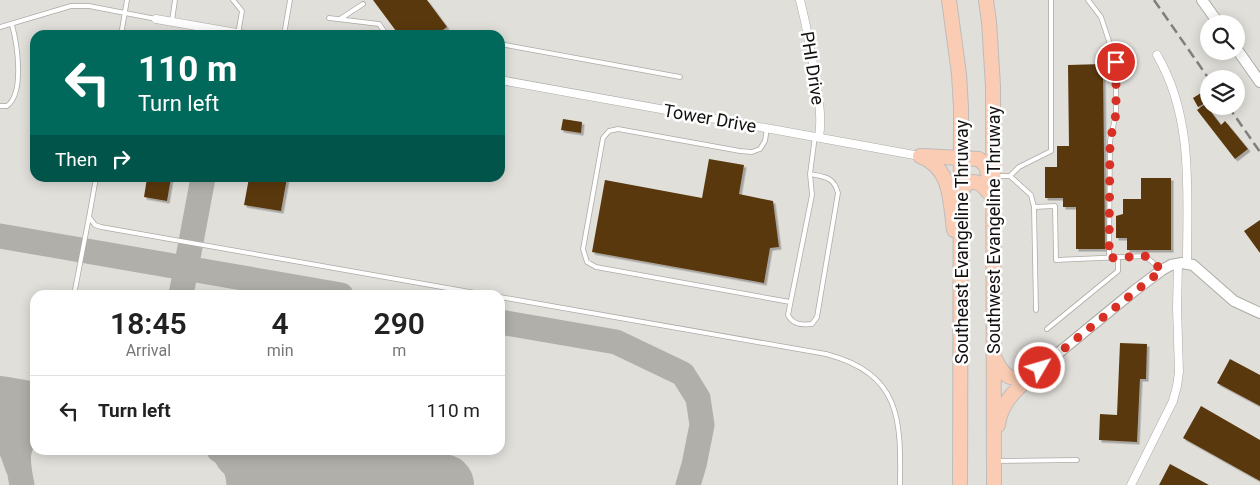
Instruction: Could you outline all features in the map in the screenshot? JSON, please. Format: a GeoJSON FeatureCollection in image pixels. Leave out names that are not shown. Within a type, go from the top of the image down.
{"type":"FeatureCollection","features":[{"type":"Feature","properties":{"kind":"highway","name":"Southeast Evangeline Thruway"},"geometry":{"type":"LineString","coordinates":[[949,0],[959,74],[961,108],[960,485]]}},
{"type":"Feature","properties":{"kind":"highway","name":"Southwest Evangeline Thruway"},"geometry":{"type":"LineString","coordinates":[[986,0],[994,86],[992,201],[994,461]]}},
{"type":"Feature","properties":{"kind":"highway"},"geometry":{"type":"LineString","coordinates":[[920,156],[978,158],[988,170],[992,201]]}},
{"type":"Feature","properties":{"kind":"highway"},"geometry":{"type":"LineString","coordinates":[[920,156],[934,163],[946,180],[961,272]]}},
{"type":"Feature","properties":{"kind":"highway"},"geometry":{"type":"LineString","coordinates":[[961,193],[966,184],[974,182],[980,184],[992,201]]}},
{"type":"Feature","properties":{"kind":"highway"},"geometry":{"type":"LineString","coordinates":[[993,354],[1000,371],[1014,379],[1023,377],[1040,368]]}},
{"type":"Feature","properties":{"kind":"highway"},"geometry":{"type":"LineString","coordinates":[[994,485],[994,461],[1002,409],[1007,400],[1040,368]]}},
{"type":"Feature","properties":{"kind":"street","name":"PHI Drive"},"geometry":{"type":"LineString","coordinates":[[800,0],[811,47],[818,100],[821,126],[817,137]]}},
{"type":"Feature","properties":{"kind":"street"},"geometry":{"type":"LineString","coordinates":[[1202,0],[1213,15]]}},
{"type":"Feature","properties":{"kind":"street"},"geometry":{"type":"LineString","coordinates":[[156,18],[172,21],[197,30]]}},
{"type":"Feature","properties":{"kind":"street"},"geometry":{"type":"LineString","coordinates":[[1131,485],[1173,401],[1179,372],[1177,307],[1183,263],[1187,161],[1184,136],[1173,86],[1157,55]]}},
{"type":"Feature","properties":{"kind":"street"},"geometry":{"type":"LineString","coordinates":[[1244,60],[1260,82]]}},
{"type":"Feature","properties":{"kind":"street","name":"Tower Drive"},"geometry":{"type":"LineString","coordinates":[[505,81],[920,156]]}},
{"type":"Feature","properties":{"kind":"street"},"geometry":{"type":"LineString","coordinates":[[1040,368],[1162,270],[1183,263],[1198,268],[1234,301],[1260,312]]}},
{"type":"Feature","properties":{"kind":"lane"},"geometry":{"type":"LineString","coordinates":[[122,30],[127,0]]}},
{"type":"Feature","properties":{"kind":"lane"},"geometry":{"type":"LineString","coordinates":[[172,21],[175,0]]}},
{"type":"Feature","properties":{"kind":"lane"},"geometry":{"type":"LineString","coordinates":[[233,0],[242,11],[239,30]]}},
{"type":"Feature","properties":{"kind":"lane"},"geometry":{"type":"LineString","coordinates":[[285,30],[290,0]]}},
{"type":"Feature","properties":{"kind":"lane"},"geometry":{"type":"LineString","coordinates":[[1010,176],[1019,167],[1051,151],[1051,0]]}},
{"type":"Feature","properties":{"kind":"lane"},"geometry":{"type":"LineString","coordinates":[[1088,0],[1101,17],[1116,62],[1116,114],[1110,141],[1109,258]]}},
{"type":"Feature","properties":{"kind":"lane"},"geometry":{"type":"LineString","coordinates":[[340,19],[363,4]]}},
{"type":"Feature","properties":{"kind":"lane"},"geometry":{"type":"LineString","coordinates":[[0,27],[71,6],[89,6],[156,18]]}},
{"type":"Feature","properties":{"kind":"lane"},"geometry":{"type":"LineString","coordinates":[[329,18],[378,24],[383,30]]}},
{"type":"Feature","properties":{"kind":"lane"},"geometry":{"type":"LineString","coordinates":[[0,106],[7,106],[13,100],[18,76],[16,42],[12,25]]}},
{"type":"Feature","properties":{"kind":"lane"},"geometry":{"type":"LineString","coordinates":[[505,45],[680,77]]}},
{"type":"Feature","properties":{"kind":"lane"},"geometry":{"type":"LineString","coordinates":[[767,128],[765,140],[760,149],[752,152],[618,129],[609,131],[603,138],[583,249],[587,262],[596,267],[790,302]]}},
{"type":"Feature","properties":{"kind":"lane"},"geometry":{"type":"LineString","coordinates":[[810,174],[827,177],[836,184],[838,193],[817,317],[812,324],[801,325],[790,320],[788,314],[812,195],[810,174],[817,137]]}},
{"type":"Feature","properties":{"kind":"lane"},"geometry":{"type":"LineString","coordinates":[[993,176],[1010,176],[1030,195],[1034,207],[1036,310]]}},
{"type":"Feature","properties":{"kind":"lane"},"geometry":{"type":"LineString","coordinates":[[75,290],[95,182]]}},
{"type":"Feature","properties":{"kind":"lane"},"geometry":{"type":"LineString","coordinates":[[1034,207],[1055,206],[1056,260],[1145,256],[1162,270]]}},
{"type":"Feature","properties":{"kind":"lane"},"geometry":{"type":"LineString","coordinates":[[89,217],[95,225],[101,227],[459,290]]}},
{"type":"Feature","properties":{"kind":"lane"},"geometry":{"type":"LineString","coordinates":[[1047,329],[1118,271],[1118,257]]}},
{"type":"Feature","properties":{"kind":"lane"},"geometry":{"type":"LineString","coordinates":[[505,298],[826,354],[860,366],[883,388],[896,414],[900,431],[900,485]]}},
{"type":"Feature","properties":{"kind":"lane"},"geometry":{"type":"LineString","coordinates":[[994,461],[1077,460]]}},
{"type":"Feature","properties":{"kind":"building"},"geometry":{"type":"Polygon","coordinates":[[[373,0],[427,0],[447,27],[443,30],[395,30],[373,0]]]}},
{"type":"Feature","properties":{"kind":"building"},"geometry":{"type":"Polygon","coordinates":[[[1103,64],[1105,249],[1076,249],[1076,207],[1063,207],[1063,198],[1045,198],[1045,167],[1057,167],[1057,146],[1069,146],[1068,65],[1103,64]]]}},
{"type":"Feature","properties":{"kind":"building"},"geometry":{"type":"Polygon","coordinates":[[[1200,94],[1200,106],[1198,107],[1193,98],[1200,94]]]}},
{"type":"Feature","properties":{"kind":"building"},"geometry":{"type":"Polygon","coordinates":[[[1201,115],[1213,115],[1221,125],[1225,121],[1248,149],[1235,159],[1201,115]]]}},
{"type":"Feature","properties":{"kind":"building"},"geometry":{"type":"Polygon","coordinates":[[[563,119],[582,122],[581,133],[561,130],[563,119]]]}},
{"type":"Feature","properties":{"kind":"building"},"geometry":{"type":"Polygon","coordinates":[[[709,159],[744,165],[739,194],[773,201],[779,247],[770,248],[764,283],[592,252],[605,180],[702,198],[709,159]]]}},
{"type":"Feature","properties":{"kind":"building"},"geometry":{"type":"Polygon","coordinates":[[[1141,178],[1171,178],[1171,250],[1127,250],[1127,238],[1116,238],[1116,216],[1123,214],[1123,199],[1141,199],[1141,178]]]}},
{"type":"Feature","properties":{"kind":"building"},"geometry":{"type":"Polygon","coordinates":[[[146,182],[170,182],[167,201],[144,197],[146,182]]]}},
{"type":"Feature","properties":{"kind":"building"},"geometry":{"type":"Polygon","coordinates":[[[248,182],[286,182],[281,211],[244,205],[248,182]]]}},
{"type":"Feature","properties":{"kind":"building"},"geometry":{"type":"Polygon","coordinates":[[[1260,220],[1260,253],[1244,231],[1260,220]]]}},
{"type":"Feature","properties":{"kind":"building"},"geometry":{"type":"Polygon","coordinates":[[[1120,343],[1147,344],[1146,379],[1140,379],[1137,442],[1099,440],[1100,414],[1117,415],[1120,343]]]}},
{"type":"Feature","properties":{"kind":"building"},"geometry":{"type":"Polygon","coordinates":[[[1230,359],[1260,375],[1260,406],[1217,383],[1230,359]]]}},
{"type":"Feature","properties":{"kind":"building"},"geometry":{"type":"Polygon","coordinates":[[[1201,406],[1260,440],[1260,481],[1183,438],[1201,406]]]}},
{"type":"Feature","properties":{"kind":"building"},"geometry":{"type":"Polygon","coordinates":[[[1170,464],[1209,485],[1159,485],[1170,464]]]}},
{"type":"Feature","properties":{"kind":"taxiway"},"geometry":{"type":"LineString","coordinates":[[182,290],[202,182]]}},
{"type":"Feature","properties":{"kind":"taxiway"},"geometry":{"type":"LineString","coordinates":[[0,236],[312,290]]}},
{"type":"Feature","properties":{"kind":"taxiway"},"geometry":{"type":"LineString","coordinates":[[505,323],[616,342],[683,374],[698,398],[702,425],[688,485]]}},
{"type":"Feature","properties":{"kind":"taxiway"},"geometry":{"type":"LineString","coordinates":[[0,428],[9,443],[18,468]]}},
{"type":"Feature","properties":{"kind":"taxiway"},"geometry":{"type":"LineString","coordinates":[[22,485],[18,461],[20,446],[30,431]]}},
{"type":"Feature","properties":{"kind":"taxiway"},"geometry":{"type":"LineString","coordinates":[[225,455],[234,464],[239,485]]}},
{"type":"Feature","properties":{"kind":"taxiway"},"geometry":{"type":"LineString","coordinates":[[262,485],[286,469],[316,463]]}},
{"type":"Feature","properties":{"kind":"runway"},"geometry":{"type":"LineString","coordinates":[[0,407],[30,412]]}},
{"type":"Feature","properties":{"kind":"runway"},"geometry":{"type":"LineString","coordinates":[[272,455],[443,485]]}},
{"type":"Feature","properties":{"kind":"railway"},"geometry":{"type":"LineString","coordinates":[[1154,0],[1203,70]]}},
{"type":"Feature","properties":{"kind":"railway"},"geometry":{"type":"LineString","coordinates":[[1234,115],[1260,152]]}},
{"type":"Feature","properties":{"kind":"route"},"geometry":{"type":"LineString","coordinates":[[1040,368],[1162,270],[1145,256],[1109,258],[1110,141],[1116,114],[1116,62]]}}]}
